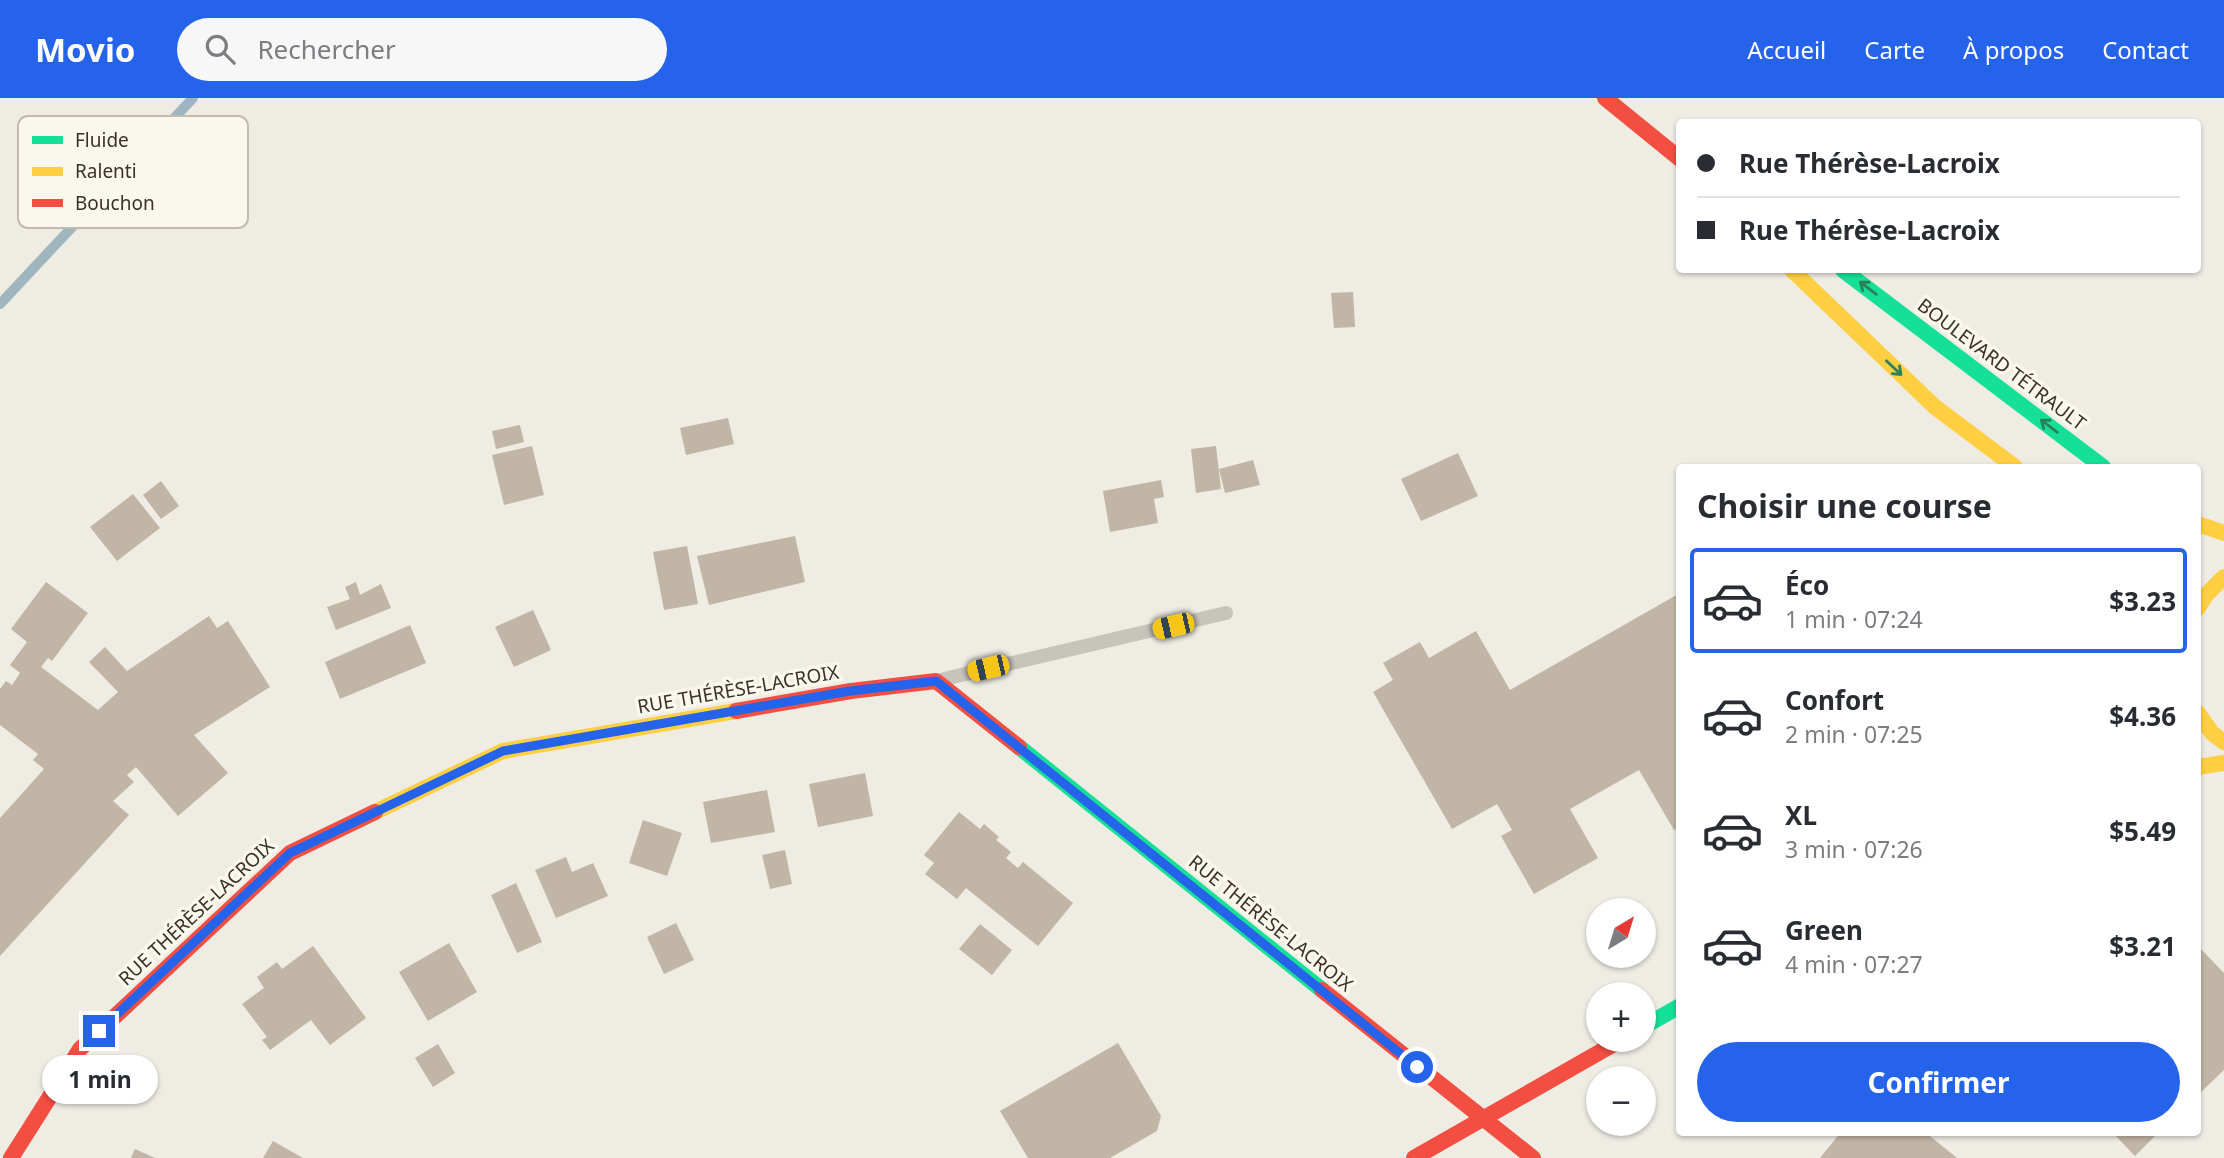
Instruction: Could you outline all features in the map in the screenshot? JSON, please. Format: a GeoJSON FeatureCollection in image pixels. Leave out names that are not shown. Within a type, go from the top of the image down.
{"type":"FeatureCollection","features":[{"type":"Feature","properties":{"kind":"main road"},"geometry":{"type":"LineString","coordinates":[[1605,98],[1676,156]]}},
{"type":"Feature","properties":{"kind":"main road"},"geometry":{"type":"LineString","coordinates":[[1795,273],[1935,407],[2011,464]]}},
{"type":"Feature","properties":{"kind":"main road","name":"BOULEVARD TÉTRAULT"},"geometry":{"type":"LineString","coordinates":[[1847,273],[2099,464]]}},
{"type":"Feature","properties":{"kind":"main road"},"geometry":{"type":"LineString","coordinates":[[2201,525],[2224,533]]}},
{"type":"Feature","properties":{"kind":"main road"},"geometry":{"type":"LineString","coordinates":[[2201,603],[2224,577]]}},
{"type":"Feature","properties":{"kind":"main road","name":"RUE THÉRÈSE-LACROIX"},"geometry":{"type":"LineString","coordinates":[[11,1158],[80,1049],[290,853],[503,751],[850,691],[936,681],[1533,1158]]}},
{"type":"Feature","properties":{"kind":"main road"},"geometry":{"type":"LineString","coordinates":[[2201,717],[2212,733],[2224,742]]}},
{"type":"Feature","properties":{"kind":"main road"},"geometry":{"type":"LineString","coordinates":[[2201,767],[2224,763]]}},
{"type":"Feature","properties":{"kind":"main road"},"geometry":{"type":"LineString","coordinates":[[1656,1020],[1676,1008]]}},
{"type":"Feature","properties":{"kind":"main road"},"geometry":{"type":"LineString","coordinates":[[1414,1158],[1599,1052]]}},
{"type":"Feature","properties":{"kind":"lane"},"geometry":{"type":"LineString","coordinates":[[936,681],[1226,613]]}},
{"type":"Feature","properties":{"kind":"building"},"geometry":{"type":"Polygon","coordinates":[[[1353,292],[1355,327],[1334,328],[1331,293],[1353,292]]]}},
{"type":"Feature","properties":{"kind":"building"},"geometry":{"type":"Polygon","coordinates":[[[728,418],[734,444],[686,455],[680,428],[728,418]]]}},
{"type":"Feature","properties":{"kind":"building"},"geometry":{"type":"Polygon","coordinates":[[[520,425],[524,442],[496,449],[492,431],[520,425]]]}},
{"type":"Feature","properties":{"kind":"building"},"geometry":{"type":"Polygon","coordinates":[[[532,446],[544,495],[504,505],[492,455],[532,446]]]}},
{"type":"Feature","properties":{"kind":"building"},"geometry":{"type":"Polygon","coordinates":[[[1216,446],[1221,489],[1196,493],[1191,449],[1216,446]]]}},
{"type":"Feature","properties":{"kind":"building"},"geometry":{"type":"Polygon","coordinates":[[[1458,453],[1478,496],[1421,521],[1401,479],[1458,453]]]}},
{"type":"Feature","properties":{"kind":"building"},"geometry":{"type":"Polygon","coordinates":[[[1253,460],[1260,485],[1225,493],[1219,469],[1253,460]]]}},
{"type":"Feature","properties":{"kind":"building"},"geometry":{"type":"Polygon","coordinates":[[[1161,480],[1164,497],[1154,499],[1158,523],[1110,532],[1103,491],[1161,480]]]}},
{"type":"Feature","properties":{"kind":"building"},"geometry":{"type":"Polygon","coordinates":[[[161,481],[179,506],[161,519],[143,495],[161,481]]]}},
{"type":"Feature","properties":{"kind":"building"},"geometry":{"type":"Polygon","coordinates":[[[133,494],[160,528],[117,561],[90,527],[133,494]]]}},
{"type":"Feature","properties":{"kind":"building"},"geometry":{"type":"Polygon","coordinates":[[[795,536],[805,582],[709,605],[697,556],[795,536]]]}},
{"type":"Feature","properties":{"kind":"building"},"geometry":{"type":"Polygon","coordinates":[[[687,546],[698,604],[664,610],[653,552],[687,546]]]}},
{"type":"Feature","properties":{"kind":"building"},"geometry":{"type":"Polygon","coordinates":[[[46,582],[88,613],[52,661],[48,658],[41,667],[98,710],[118,692],[89,662],[105,647],[127,671],[209,616],[217,628],[228,621],[270,687],[194,735],[228,773],[178,816],[136,767],[127,775],[134,782],[113,801],[129,815],[0,956],[0,818],[44,769],[33,760],[38,754],[0,725],[0,689],[6,681],[12,685],[20,673],[10,665],[27,642],[11,629],[46,582]]]}},
{"type":"Feature","properties":{"kind":"building"},"geometry":{"type":"Polygon","coordinates":[[[356,582],[360,595],[381,584],[391,608],[336,630],[327,607],[350,599],[345,587],[356,582]]]}},
{"type":"Feature","properties":{"kind":"building"},"geometry":{"type":"Polygon","coordinates":[[[1676,595],[1676,829],[1674,830],[1639,770],[1570,809],[1598,858],[1534,894],[1501,836],[1512,830],[1497,804],[1452,829],[1373,692],[1393,680],[1383,663],[1420,642],[1429,658],[1476,631],[1510,690],[1676,595]]]}},
{"type":"Feature","properties":{"kind":"building"},"geometry":{"type":"Polygon","coordinates":[[[533,610],[551,650],[514,667],[495,627],[533,610]]]}},
{"type":"Feature","properties":{"kind":"building"},"geometry":{"type":"Polygon","coordinates":[[[410,625],[426,663],[340,699],[325,662],[410,625]]]}},
{"type":"Feature","properties":{"kind":"building"},"geometry":{"type":"Polygon","coordinates":[[[865,773],[873,816],[818,827],[809,784],[865,773]]]}},
{"type":"Feature","properties":{"kind":"building"},"geometry":{"type":"Polygon","coordinates":[[[767,790],[775,832],[711,843],[703,802],[767,790]]]}},
{"type":"Feature","properties":{"kind":"building"},"geometry":{"type":"Polygon","coordinates":[[[959,812],[980,829],[984,824],[999,837],[996,840],[1011,852],[1006,858],[1018,868],[1023,862],[1073,903],[1038,946],[966,888],[957,899],[925,874],[934,863],[924,855],[959,812]]]}},
{"type":"Feature","properties":{"kind":"building"},"geometry":{"type":"Polygon","coordinates":[[[643,820],[682,833],[667,876],[629,863],[643,820]]]}},
{"type":"Feature","properties":{"kind":"building"},"geometry":{"type":"Polygon","coordinates":[[[785,850],[792,884],[770,889],[762,855],[785,850]]]}},
{"type":"Feature","properties":{"kind":"building"},"geometry":{"type":"Polygon","coordinates":[[[566,857],[572,872],[593,863],[608,896],[556,918],[535,870],[566,857]]]}},
{"type":"Feature","properties":{"kind":"building"},"geometry":{"type":"Polygon","coordinates":[[[516,883],[542,942],[517,953],[491,895],[516,883]]]}},
{"type":"Feature","properties":{"kind":"building"},"geometry":{"type":"Polygon","coordinates":[[[676,923],[694,960],[664,974],[647,937],[676,923]]]}},
{"type":"Feature","properties":{"kind":"building"},"geometry":{"type":"Polygon","coordinates":[[[980,924],[1012,950],[992,975],[959,949],[980,924]]]}},
{"type":"Feature","properties":{"kind":"building"},"geometry":{"type":"Polygon","coordinates":[[[449,943],[477,992],[428,1021],[399,972],[449,943]]]}},
{"type":"Feature","properties":{"kind":"building"},"geometry":{"type":"Polygon","coordinates":[[[313,946],[366,1018],[330,1045],[311,1020],[270,1050],[262,1040],[267,1037],[242,1004],[264,988],[257,977],[277,962],[282,969],[313,946]]]}},
{"type":"Feature","properties":{"kind":"building"},"geometry":{"type":"Polygon","coordinates":[[[2201,949],[2224,973],[2224,1070],[2201,1092],[2201,949]]]}},
{"type":"Feature","properties":{"kind":"building"},"geometry":{"type":"Polygon","coordinates":[[[1118,1043],[1161,1116],[1157,1131],[1110,1158],[1028,1158],[1000,1111],[1118,1043]]]}},
{"type":"Feature","properties":{"kind":"building"},"geometry":{"type":"Polygon","coordinates":[[[438,1044],[455,1073],[433,1087],[415,1058],[438,1044]]]}},
{"type":"Feature","properties":{"kind":"building"},"geometry":{"type":"Polygon","coordinates":[[[1838,1136],[1930,1136],[1957,1158],[1820,1158],[1838,1136]]]}},
{"type":"Feature","properties":{"kind":"building"},"geometry":{"type":"Polygon","coordinates":[[[2116,1136],[2155,1136],[2135,1156],[2116,1136]]]}},
{"type":"Feature","properties":{"kind":"building"},"geometry":{"type":"Polygon","coordinates":[[[273,1141],[303,1158],[263,1158],[273,1141]]]}},
{"type":"Feature","properties":{"kind":"building"},"geometry":{"type":"Polygon","coordinates":[[[135,1149],[155,1158],[131,1158],[135,1149]]]}},
{"type":"Feature","properties":{"kind":"waterway"},"geometry":{"type":"LineString","coordinates":[[176,116],[193,98]]}},
{"type":"Feature","properties":{"kind":"waterway"},"geometry":{"type":"LineString","coordinates":[[0,304],[71,228]]}},
{"type":"Feature","properties":{"kind":"traffic: fast"},"geometry":{"type":"LineString","coordinates":[[1847,273],[2099,464]]}},
{"type":"Feature","properties":{"kind":"traffic: fast"},"geometry":{"type":"LineString","coordinates":[[1019,747],[1322,990]]}},
{"type":"Feature","properties":{"kind":"traffic: fast"},"geometry":{"type":"LineString","coordinates":[[1656,1020],[1676,1008]]}},
{"type":"Feature","properties":{"kind":"traffic: slow"},"geometry":{"type":"LineString","coordinates":[[1795,273],[1935,407],[2011,464]]}},
{"type":"Feature","properties":{"kind":"traffic: slow"},"geometry":{"type":"LineString","coordinates":[[2201,525],[2224,533]]}},
{"type":"Feature","properties":{"kind":"traffic: slow"},"geometry":{"type":"LineString","coordinates":[[2201,603],[2224,577]]}},
{"type":"Feature","properties":{"kind":"traffic: slow"},"geometry":{"type":"LineString","coordinates":[[375,812],[503,751],[736,711]]}},
{"type":"Feature","properties":{"kind":"traffic: slow"},"geometry":{"type":"LineString","coordinates":[[2201,717],[2212,733],[2224,742]]}},
{"type":"Feature","properties":{"kind":"traffic: slow"},"geometry":{"type":"LineString","coordinates":[[2201,767],[2224,763]]}},
{"type":"Feature","properties":{"kind":"traffic: jam"},"geometry":{"type":"LineString","coordinates":[[1605,98],[1676,156]]}},
{"type":"Feature","properties":{"kind":"traffic: jam"},"geometry":{"type":"LineString","coordinates":[[736,711],[851,691],[936,681],[1019,747]]}},
{"type":"Feature","properties":{"kind":"traffic: jam"},"geometry":{"type":"LineString","coordinates":[[11,1158],[80,1049],[290,853],[375,812]]}},
{"type":"Feature","properties":{"kind":"traffic: jam"},"geometry":{"type":"LineString","coordinates":[[1322,990],[1533,1158]]}},
{"type":"Feature","properties":{"kind":"traffic: jam"},"geometry":{"type":"LineString","coordinates":[[1414,1158],[1600,1052]]}},
{"type":"Feature","properties":{"kind":"route"},"geometry":{"type":"LineString","coordinates":[[99,1031],[290,853],[503,751],[850,691],[936,681],[1417,1067]]}}]}
